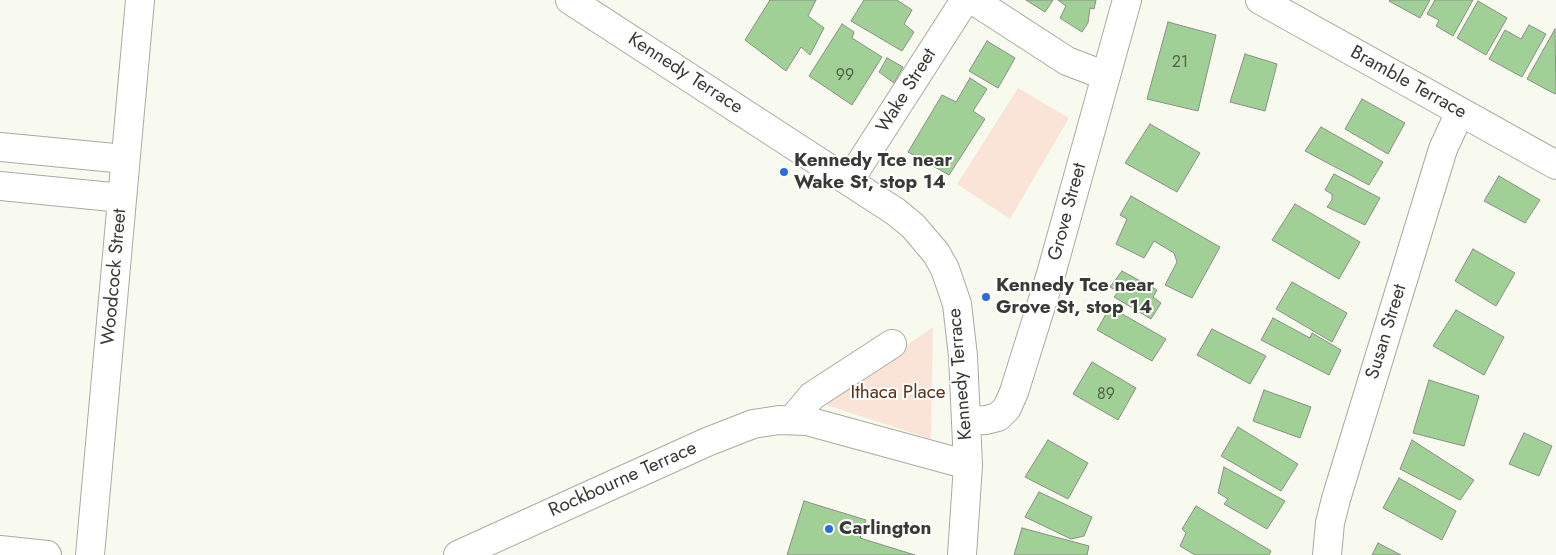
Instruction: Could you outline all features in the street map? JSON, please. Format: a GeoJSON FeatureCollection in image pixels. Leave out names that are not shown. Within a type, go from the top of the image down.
{"type":"FeatureCollection","features":[{"type":"Feature","properties":{"kind":"street","name":"Woodcock Street"},"geometry":{"type":"LineString","coordinates":[[90,555],[124,159],[140,0]]}},
{"type":"Feature","properties":{"kind":"street","name":"Kennedy Terrace"},"geometry":{"type":"LineString","coordinates":[[570,0],[896,212],[914,226],[936,253],[945,269],[957,304],[959,321],[967,421],[968,465],[962,555]]}},
{"type":"Feature","properties":{"kind":"street","name":"Wake Street"},"geometry":{"type":"LineString","coordinates":[[849,181],[965,0]]}},
{"type":"Feature","properties":{"kind":"street"},"geometry":{"type":"LineString","coordinates":[[973,0],[1068,61],[1106,76]]}},
{"type":"Feature","properties":{"kind":"street","name":"Grove Street"},"geometry":{"type":"LineString","coordinates":[[967,421],[998,417],[1007,408],[1014,392],[1051,274],[1127,0]]}},
{"type":"Feature","properties":{"kind":"street","name":"Bramble Terrace"},"geometry":{"type":"LineString","coordinates":[[1260,0],[1556,165]]}},
{"type":"Feature","properties":{"kind":"street","name":"Susan Street"},"geometry":{"type":"LineString","coordinates":[[1327,555],[1330,523],[1336,499],[1443,149],[1460,112]]}},
{"type":"Feature","properties":{"kind":"street"},"geometry":{"type":"LineString","coordinates":[[0,147],[124,159]]}},
{"type":"Feature","properties":{"kind":"street"},"geometry":{"type":"LineString","coordinates":[[0,186],[122,198]]}},
{"type":"Feature","properties":{"kind":"street"},"geometry":{"type":"LineString","coordinates":[[792,420],[812,396],[892,344]]}},
{"type":"Feature","properties":{"kind":"street","name":"Rockbourne Terrace"},"geometry":{"type":"LineString","coordinates":[[458,555],[707,442],[753,424],[778,420],[806,421],[968,465]]}},
{"type":"Feature","properties":{"kind":"street"},"geometry":{"type":"LineString","coordinates":[[0,550],[47,555]]}},
{"type":"Feature","properties":{"kind":"green space"},"geometry":{"type":"Polygon","coordinates":[[[1018,88],[1069,118],[1010,219],[957,184],[1018,88]]]}},
{"type":"Feature","properties":{"kind":"green space","name":"Ithaca Place"},"geometry":{"type":"Polygon","coordinates":[[[933,327],[931,439],[823,404],[933,327]]]}},
{"type":"Feature","properties":{"kind":"building"},"geometry":{"type":"Polygon","coordinates":[[[770,0],[816,0],[808,16],[824,28],[810,55],[801,47],[786,71],[745,40],[770,0]]]}},
{"type":"Feature","properties":{"kind":"building"},"geometry":{"type":"Polygon","coordinates":[[[864,0],[897,0],[912,10],[904,24],[914,32],[902,51],[851,21],[864,0]]]}},
{"type":"Feature","properties":{"kind":"building"},"geometry":{"type":"Polygon","coordinates":[[[1026,0],[1053,0],[1045,12],[1026,0]]]}},
{"type":"Feature","properties":{"kind":"building"},"geometry":{"type":"Polygon","coordinates":[[[1058,0],[1096,0],[1094,9],[1090,8],[1088,23],[1082,32],[1060,18],[1066,6],[1058,0]]]}},
{"type":"Feature","properties":{"kind":"building"},"geometry":{"type":"Polygon","coordinates":[[[1390,0],[1430,0],[1420,18],[1390,0]]]}},
{"type":"Feature","properties":{"kind":"building"},"geometry":{"type":"Polygon","coordinates":[[[1435,0],[1473,0],[1453,36],[1436,26],[1439,20],[1427,14],[1435,0]]]}},
{"type":"Feature","properties":{"kind":"building"},"geometry":{"type":"Polygon","coordinates":[[[1478,1],[1507,18],[1486,55],[1457,38],[1478,1]]]}},
{"type":"Feature","properties":{"kind":"building"},"geometry":{"type":"Polygon","coordinates":[[[1168,22],[1216,35],[1198,111],[1147,99],[1168,22]]]}},
{"type":"Feature","properties":{"kind":"building"},"geometry":{"type":"Polygon","coordinates":[[[842,24],[854,32],[852,38],[882,57],[852,105],[809,76],[842,24]]]}},
{"type":"Feature","properties":{"kind":"building"},"geometry":{"type":"Polygon","coordinates":[[[1529,25],[1546,34],[1522,77],[1489,59],[1505,30],[1521,39],[1529,25]]]}},
{"type":"Feature","properties":{"kind":"building"},"geometry":{"type":"Polygon","coordinates":[[[1555,29],[1556,92],[1555,94],[1527,79],[1555,29]]]}},
{"type":"Feature","properties":{"kind":"building"},"geometry":{"type":"Polygon","coordinates":[[[987,41],[1015,58],[998,88],[969,71],[987,41]]]}},
{"type":"Feature","properties":{"kind":"building"},"geometry":{"type":"Polygon","coordinates":[[[1245,54],[1277,64],[1265,111],[1230,102],[1245,54]]]}},
{"type":"Feature","properties":{"kind":"building"},"geometry":{"type":"Polygon","coordinates":[[[887,58],[903,67],[894,83],[879,72],[887,58]]]}},
{"type":"Feature","properties":{"kind":"building"},"geometry":{"type":"Polygon","coordinates":[[[970,78],[987,89],[973,111],[985,119],[949,175],[908,152],[942,95],[956,102],[970,78]]]}},
{"type":"Feature","properties":{"kind":"building"},"geometry":{"type":"Polygon","coordinates":[[[1362,99],[1405,123],[1388,154],[1345,129],[1362,99]]]}},
{"type":"Feature","properties":{"kind":"building"},"geometry":{"type":"Polygon","coordinates":[[[1150,124],[1200,153],[1177,192],[1125,163],[1150,124]]]}},
{"type":"Feature","properties":{"kind":"building"},"geometry":{"type":"Polygon","coordinates":[[[1321,127],[1383,162],[1369,185],[1305,151],[1321,127]]]}},
{"type":"Feature","properties":{"kind":"building"},"geometry":{"type":"Polygon","coordinates":[[[1334,174],[1380,198],[1365,225],[1327,207],[1332,200],[1332,194],[1325,190],[1334,174]]]}},
{"type":"Feature","properties":{"kind":"building"},"geometry":{"type":"Polygon","coordinates":[[[1499,176],[1540,200],[1525,223],[1484,201],[1499,176]]]}},
{"type":"Feature","properties":{"kind":"building"},"geometry":{"type":"Polygon","coordinates":[[[1131,196],[1220,247],[1192,298],[1165,285],[1177,262],[1174,253],[1154,241],[1144,258],[1116,244],[1127,219],[1120,215],[1131,196]]]}},
{"type":"Feature","properties":{"kind":"building"},"geometry":{"type":"Polygon","coordinates":[[[1295,204],[1360,242],[1339,279],[1272,240],[1295,204]]]}},
{"type":"Feature","properties":{"kind":"building"},"geometry":{"type":"Polygon","coordinates":[[[1473,249],[1515,273],[1496,306],[1455,281],[1473,249]]]}},
{"type":"Feature","properties":{"kind":"building"},"geometry":{"type":"Polygon","coordinates":[[[1122,271],[1157,290],[1153,297],[1161,303],[1151,319],[1114,297],[1118,292],[1110,287],[1122,271]]]}},
{"type":"Feature","properties":{"kind":"building"},"geometry":{"type":"Polygon","coordinates":[[[1292,282],[1347,313],[1332,342],[1276,309],[1292,282]]]}},
{"type":"Feature","properties":{"kind":"building"},"geometry":{"type":"Polygon","coordinates":[[[1110,307],[1166,339],[1152,361],[1097,330],[1110,307]]]}},
{"type":"Feature","properties":{"kind":"building"},"geometry":{"type":"Polygon","coordinates":[[[1456,310],[1504,337],[1484,375],[1433,346],[1456,310]]]}},
{"type":"Feature","properties":{"kind":"building"},"geometry":{"type":"Polygon","coordinates":[[[1273,318],[1310,338],[1312,333],[1341,350],[1329,375],[1261,340],[1273,318]]]}},
{"type":"Feature","properties":{"kind":"building"},"geometry":{"type":"Polygon","coordinates":[[[1212,329],[1266,356],[1250,384],[1197,355],[1212,329]]]}},
{"type":"Feature","properties":{"kind":"building"},"geometry":{"type":"Polygon","coordinates":[[[1092,362],[1136,388],[1118,420],[1073,394],[1092,362]]]}},
{"type":"Feature","properties":{"kind":"building"},"geometry":{"type":"Polygon","coordinates":[[[1429,380],[1479,396],[1464,446],[1413,433],[1429,380]]]}},
{"type":"Feature","properties":{"kind":"building"},"geometry":{"type":"Polygon","coordinates":[[[1264,390],[1311,407],[1300,438],[1253,421],[1264,390]]]}},
{"type":"Feature","properties":{"kind":"building"},"geometry":{"type":"Polygon","coordinates":[[[1238,427],[1298,464],[1281,491],[1221,456],[1238,427]]]}},
{"type":"Feature","properties":{"kind":"building"},"geometry":{"type":"Polygon","coordinates":[[[1524,433],[1552,446],[1539,476],[1509,464],[1524,433]]]}},
{"type":"Feature","properties":{"kind":"building"},"geometry":{"type":"Polygon","coordinates":[[[1048,440],[1088,463],[1068,499],[1025,477],[1048,440]]]}},
{"type":"Feature","properties":{"kind":"building"},"geometry":{"type":"Polygon","coordinates":[[[1412,440],[1474,480],[1460,500],[1400,469],[1412,440]]]}},
{"type":"Feature","properties":{"kind":"building"},"geometry":{"type":"Polygon","coordinates":[[[1224,467],[1285,501],[1267,529],[1224,504],[1228,499],[1218,493],[1224,467]]]}},
{"type":"Feature","properties":{"kind":"building"},"geometry":{"type":"Polygon","coordinates":[[[1399,478],[1456,511],[1442,540],[1383,508],[1399,478]]]}},
{"type":"Feature","properties":{"kind":"building"},"geometry":{"type":"Polygon","coordinates":[[[1039,492],[1092,517],[1084,536],[1071,539],[1025,517],[1039,492]]]}},
{"type":"Feature","properties":{"kind":"building","name":"Carlington"},"geometry":{"type":"Polygon","coordinates":[[[804,501],[866,520],[860,538],[915,555],[787,555],[804,501]]]}},
{"type":"Feature","properties":{"kind":"building"},"geometry":{"type":"Polygon","coordinates":[[[1196,506],[1271,551],[1269,555],[1195,555],[1180,546],[1186,533],[1182,529],[1196,506]]]}},
{"type":"Feature","properties":{"kind":"building"},"geometry":{"type":"Polygon","coordinates":[[[1022,528],[1089,546],[1087,555],[1014,555],[1022,528]]]}},
{"type":"Feature","properties":{"kind":"building"},"geometry":{"type":"Polygon","coordinates":[[[1378,543],[1401,555],[1372,555],[1378,543]]]}},
{"type":"Feature","properties":{"kind":"place","name":"Kennedy Tce near Wake St, stop 14"},"geometry":{"type":"Point","coordinates":[784,172]}},
{"type":"Feature","properties":{"kind":"place","name":"Kennedy Tce near Grove St, stop 14"},"geometry":{"type":"Point","coordinates":[986,297]}},
{"type":"Feature","properties":{"kind":"place","name":"Carlington"},"geometry":{"type":"Point","coordinates":[829,529]}}]}
